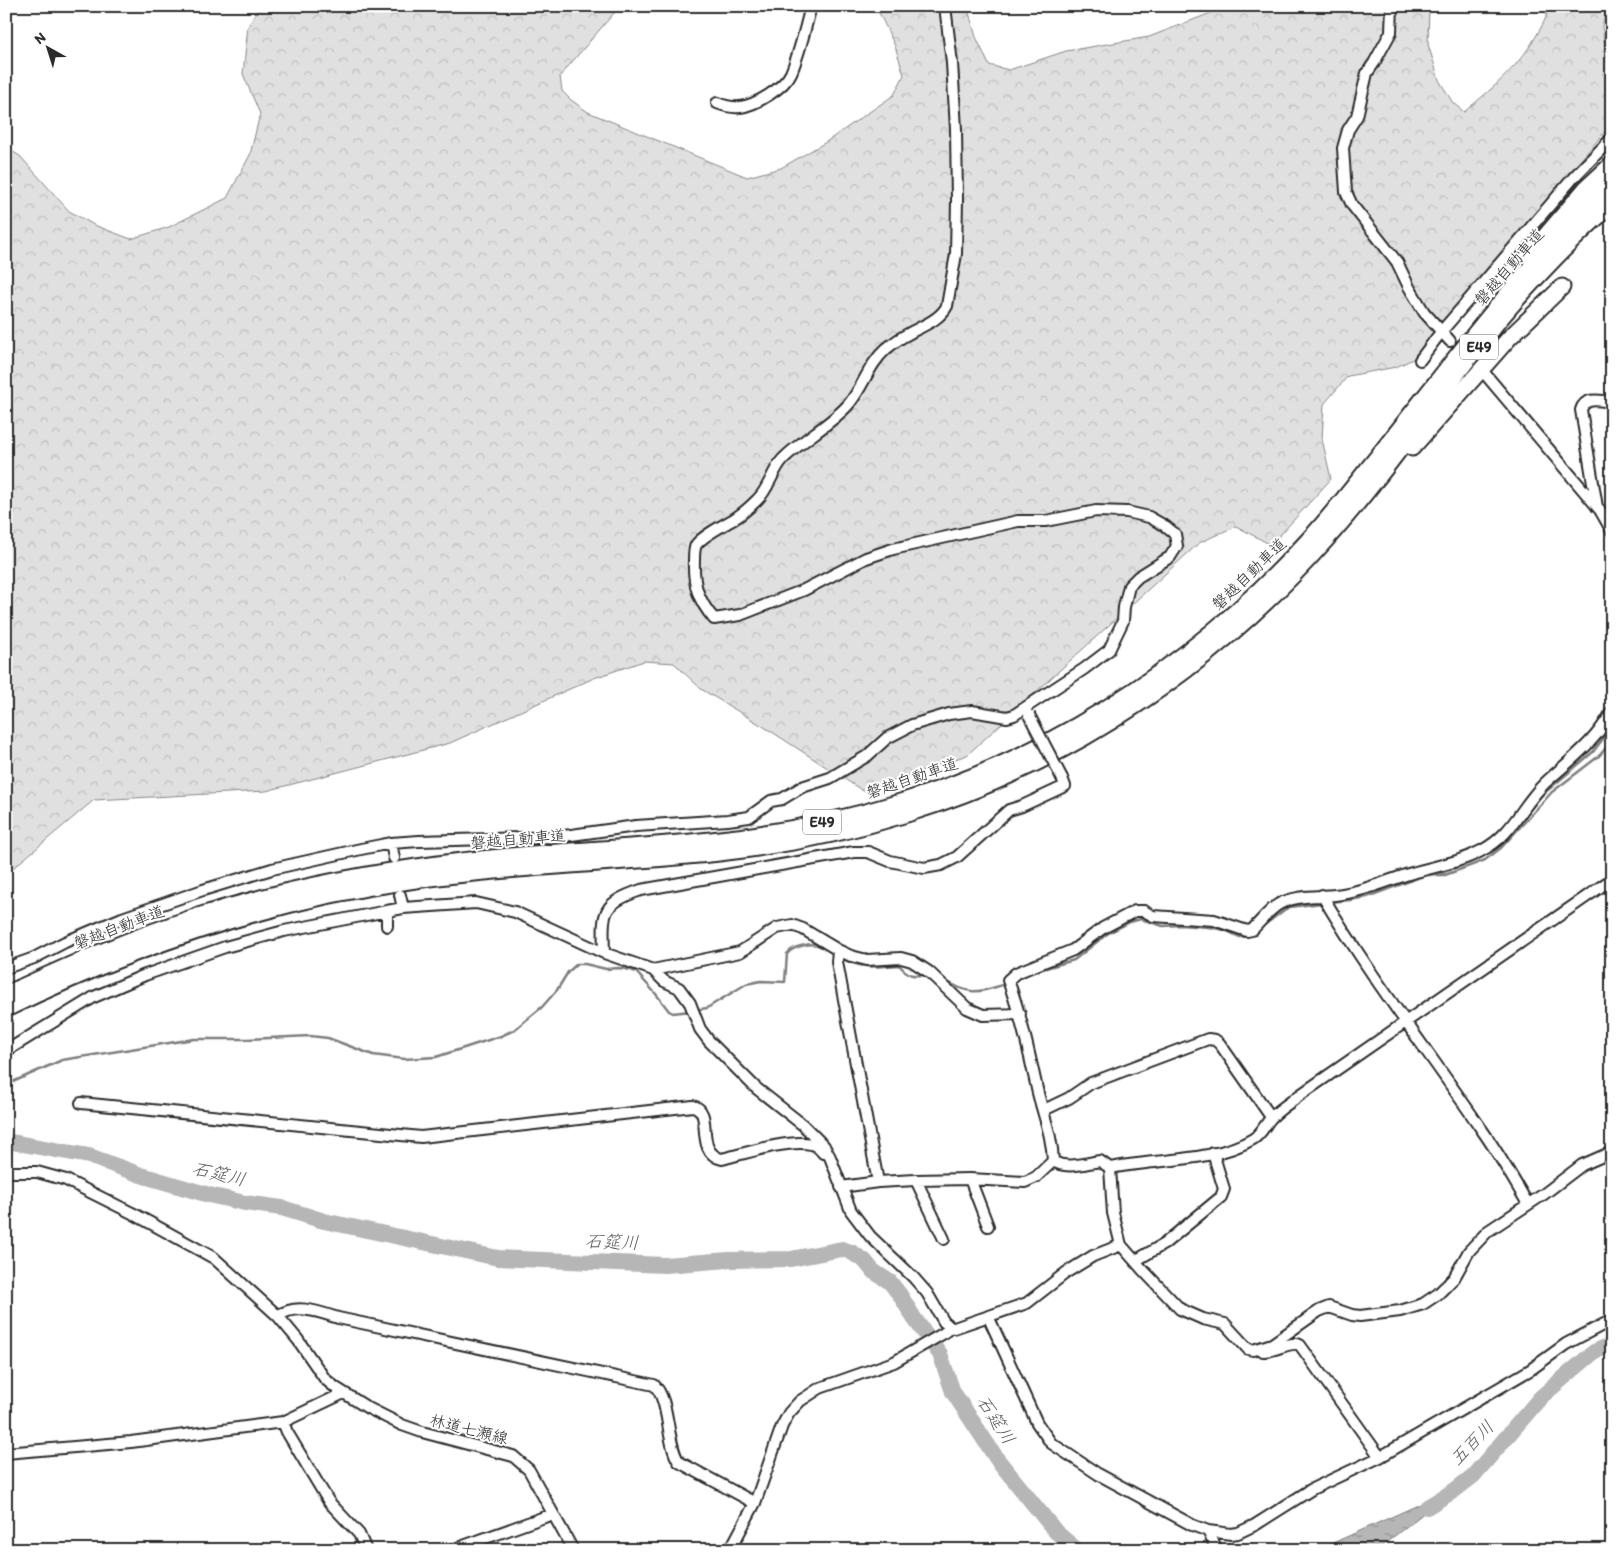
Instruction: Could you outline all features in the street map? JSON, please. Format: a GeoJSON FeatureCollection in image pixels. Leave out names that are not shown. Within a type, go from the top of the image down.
{"type":"FeatureCollection","features":[{"type":"Feature","properties":{"kind":"highway"},"geometry":{"type":"LineString","coordinates":[[1476,331],[1512,273],[1573,202],[1612,164]]}},
{"type":"Feature","properties":{"kind":"highway","name":"磐越自動車道"},"geometry":{"type":"LineString","coordinates":[[6,994],[152,932],[202,915],[325,882],[458,861],[697,842],[793,829],[876,810],[917,797],[990,769],[1074,728],[1109,707],[1178,659],[1226,622],[1276,575],[1314,534],[1476,331],[1536,260],[1612,184]]}},
{"type":"Feature","properties":{"kind":"highway","name":"磐越自動車道"},"geometry":{"type":"LineString","coordinates":[[6,1009],[65,981],[159,943],[241,917],[327,895],[405,881],[453,875],[652,859],[765,847],[851,830],[966,793],[997,781],[1080,740],[1155,693],[1196,664],[1235,631],[1285,584],[1360,501],[1502,318],[1576,237],[1612,204]]}},
{"type":"Feature","properties":{"kind":"highway"},"geometry":{"type":"LineString","coordinates":[[1360,501],[1413,447],[1510,337],[1562,287]]}},
{"type":"Feature","properties":{"kind":"street"},"geometry":{"type":"LineString","coordinates":[[717,103],[728,107],[742,107],[760,100],[776,90],[790,76],[811,6]]}},
{"type":"Feature","properties":{"kind":"street"},"geometry":{"type":"LineString","coordinates":[[6,968],[34,958],[95,929],[203,890],[272,869],[391,843],[557,837],[636,826],[749,817],[771,801],[782,798],[802,787],[830,778],[867,756],[888,738],[912,725],[949,714],[972,711],[1007,717],[1027,711],[1109,650],[1123,621],[1129,586],[1138,577],[1163,562],[1177,546],[1175,534],[1166,526],[1149,517],[1126,512],[1096,511],[1046,521],[1018,521],[893,549],[866,558],[804,590],[740,615],[714,619],[702,605],[696,590],[694,556],[696,545],[712,532],[736,518],[759,498],[783,459],[847,406],[860,390],[871,365],[877,357],[907,334],[926,325],[944,312],[947,306],[956,254],[957,200],[956,129],[952,63],[945,6]]}},
{"type":"Feature","properties":{"kind":"street"},"geometry":{"type":"LineString","coordinates":[[1392,6],[1391,32],[1374,63],[1366,73],[1358,116],[1348,130],[1342,148],[1346,192],[1352,205],[1397,262],[1424,312],[1450,341]]}},
{"type":"Feature","properties":{"kind":"street"},"geometry":{"type":"LineString","coordinates":[[1420,360],[1441,332],[1574,177],[1612,138]]}},
{"type":"Feature","properties":{"kind":"street"},"geometry":{"type":"LineString","coordinates":[[1486,375],[1598,508],[1612,531]]}},
{"type":"Feature","properties":{"kind":"street"},"geometry":{"type":"LineString","coordinates":[[1598,508],[1581,410],[1583,404],[1588,401],[1612,402]]}},
{"type":"Feature","properties":{"kind":"street"},"geometry":{"type":"LineString","coordinates":[[604,953],[604,918],[606,911],[616,900],[641,890],[862,852],[924,868],[941,865],[958,857],[1009,810],[1065,786],[1027,711]]}},
{"type":"Feature","properties":{"kind":"street"},"geometry":{"type":"LineString","coordinates":[[841,1188],[878,1182],[970,1179],[1028,1181],[1036,1177],[1053,1161],[1053,1143],[1020,1014],[1008,980],[1016,973],[1073,950],[1103,928],[1135,911],[1153,916],[1214,920],[1247,931],[1252,930],[1275,906],[1282,902],[1313,896],[1335,895],[1383,884],[1411,873],[1452,863],[1490,846],[1508,830],[1543,785],[1588,746],[1602,730],[1612,711]]}},
{"type":"Feature","properties":{"kind":"street"},"geometry":{"type":"LineString","coordinates":[[391,843],[394,858]]}},
{"type":"Feature","properties":{"kind":"street"},"geometry":{"type":"LineString","coordinates":[[1053,1161],[1067,1166],[1100,1161],[1110,1168],[1213,1153],[1254,1139],[1261,1133],[1271,1117],[1300,1094],[1612,879]]}},
{"type":"Feature","properties":{"kind":"street"},"geometry":{"type":"LineString","coordinates":[[400,895],[403,908]]}},
{"type":"Feature","properties":{"kind":"street"},"geometry":{"type":"LineString","coordinates":[[1322,895],[1406,1022],[1483,1131],[1528,1204]]}},
{"type":"Feature","properties":{"kind":"street"},"geometry":{"type":"LineString","coordinates":[[6,1052],[94,997],[145,974],[225,947],[284,931],[403,908],[476,903],[515,912],[604,953],[653,970],[658,976],[679,988],[690,1003],[700,1029],[709,1041],[756,1088],[812,1133],[824,1146],[851,1211],[870,1236],[914,1277],[936,1307],[947,1330]]}},
{"type":"Feature","properties":{"kind":"street"},"geometry":{"type":"LineString","coordinates":[[387,911],[387,926]]}},
{"type":"Feature","properties":{"kind":"street"},"geometry":{"type":"LineString","coordinates":[[653,970],[740,952],[769,933],[788,926],[803,929],[851,956],[867,960],[901,958],[912,961],[929,972],[967,1008],[977,1014],[1020,1014]]}},
{"type":"Feature","properties":{"kind":"street"},"geometry":{"type":"LineString","coordinates":[[838,950],[837,962],[878,1182]]}},
{"type":"Feature","properties":{"kind":"street"},"geometry":{"type":"LineString","coordinates":[[1044,1110],[1069,1098],[1091,1083],[1208,1039],[1216,1040],[1220,1044],[1271,1117]]}},
{"type":"Feature","properties":{"kind":"street"},"geometry":{"type":"LineString","coordinates":[[81,1103],[421,1137],[697,1106],[702,1112],[709,1150],[719,1158],[722,1159],[787,1144],[800,1143],[815,1145],[830,1158]]}},
{"type":"Feature","properties":{"kind":"street"},"geometry":{"type":"LineString","coordinates":[[1110,1168],[1113,1214],[1121,1244],[1180,1309],[1203,1319],[1225,1324],[1247,1348],[1253,1350],[1272,1344],[1319,1311],[1329,1307],[1360,1316],[1400,1311],[1423,1304],[1438,1294],[1454,1278],[1469,1251],[1488,1231],[1582,1166],[1612,1152]]}},
{"type":"Feature","properties":{"kind":"street"},"geometry":{"type":"LineString","coordinates":[[1135,1261],[1164,1244],[1221,1198],[1224,1189],[1213,1153]]}},
{"type":"Feature","properties":{"kind":"street","name":"林道七瀬線"},"geometry":{"type":"LineString","coordinates":[[6,1172],[38,1172],[66,1180],[134,1214],[214,1258],[278,1316],[298,1340],[320,1373],[344,1393],[368,1408],[402,1425],[422,1432],[513,1456],[529,1470],[573,1550]]}},
{"type":"Feature","properties":{"kind":"street"},"geometry":{"type":"LineString","coordinates":[[970,1179],[988,1226]]}},
{"type":"Feature","properties":{"kind":"street"},"geometry":{"type":"LineString","coordinates":[[916,1180],[944,1240]]}},
{"type":"Feature","properties":{"kind":"street"},"geometry":{"type":"LineString","coordinates":[[730,1550],[755,1503],[782,1426],[789,1413],[800,1401],[820,1388],[875,1370],[907,1355],[947,1330],[1027,1303],[1067,1272],[1093,1256],[1121,1244]]}},
{"type":"Feature","properties":{"kind":"street"},"geometry":{"type":"LineString","coordinates":[[278,1316],[284,1311],[309,1310],[347,1320],[654,1385],[661,1398],[674,1451],[679,1462],[755,1503]]}},
{"type":"Feature","properties":{"kind":"street"},"geometry":{"type":"LineString","coordinates":[[988,1316],[1037,1423],[1051,1443],[1098,1474],[1192,1525],[1208,1531],[1225,1534],[1238,1533],[1255,1525],[1312,1489],[1380,1457],[1530,1370],[1566,1344],[1612,1320]]}},
{"type":"Feature","properties":{"kind":"street"},"geometry":{"type":"LineString","coordinates":[[1258,1349],[1269,1352],[1292,1343],[1300,1345],[1380,1457]]}},
{"type":"Feature","properties":{"kind":"street"},"geometry":{"type":"LineString","coordinates":[[6,1453],[131,1442],[284,1422],[344,1393]]}},
{"type":"Feature","properties":{"kind":"street"},"geometry":{"type":"LineString","coordinates":[[284,1422],[287,1432],[328,1502],[359,1534],[366,1550]]}},
{"type":"Feature","properties":{"kind":"street"},"geometry":{"type":"LineString","coordinates":[[452,1550],[553,1514]]}},
{"type":"Feature","properties":{"kind":"street"},"geometry":{"type":"LineString","coordinates":[[1208,1531],[1217,1550]]}},
{"type":"Feature","properties":{"kind":"green space"},"geometry":{"type":"Polygon","coordinates":[[[261,6],[620,6],[560,76],[562,91],[588,112],[747,177],[781,168],[826,142],[894,95],[904,75],[895,46],[876,6],[967,6],[976,37],[989,65],[1009,70],[1066,51],[1149,37],[1229,6],[1429,6],[1428,44],[1439,80],[1453,103],[1464,112],[1496,85],[1524,55],[1544,22],[1547,6],[1608,6],[1602,26],[1611,89],[1609,127],[1444,319],[1413,359],[1396,367],[1348,376],[1324,404],[1322,439],[1331,479],[1271,545],[1236,526],[1199,543],[967,755],[863,791],[769,730],[701,689],[674,663],[644,661],[594,678],[450,743],[266,791],[94,800],[6,874],[6,148],[20,156],[69,211],[94,225],[131,239],[169,227],[227,198],[250,155],[260,114],[243,74],[248,26],[261,6]]]}},
{"type":"Feature","properties":{"kind":"water"},"geometry":{"type":"Polygon","coordinates":[[[1454,1489],[1377,1550],[1317,1550],[1454,1489]]]}},
{"type":"Feature","properties":{"kind":"water"},"geometry":{"type":"Polygon","coordinates":[[[1039,1514],[1088,1550],[1064,1550],[1039,1514]]]}},
{"type":"Feature","properties":{"kind":"waterway"},"geometry":{"type":"LineString","coordinates":[[1524,817],[1542,795],[1593,752],[1605,736],[1612,721]]}},
{"type":"Feature","properties":{"kind":"waterway"},"geometry":{"type":"LineString","coordinates":[[1437,875],[1445,875],[1485,860],[1501,848],[1552,792],[1599,756],[1612,741]]}},
{"type":"Feature","properties":{"kind":"waterway"},"geometry":{"type":"LineString","coordinates":[[1330,902],[1367,897],[1423,876],[1442,873],[1458,866]]}},
{"type":"Feature","properties":{"kind":"waterway"},"geometry":{"type":"LineString","coordinates":[[1258,930],[1290,907],[1322,903]]}},
{"type":"Feature","properties":{"kind":"waterway"},"geometry":{"type":"LineString","coordinates":[[1015,980],[1032,972],[1074,960],[1107,934],[1130,922],[1141,919],[1163,926],[1180,925],[1225,930],[1240,937],[1254,934]]}},
{"type":"Feature","properties":{"kind":"waterway"},"geometry":{"type":"LineString","coordinates":[[695,1010],[707,1008],[746,984],[761,981],[785,982],[787,954],[798,947],[817,945],[835,955]]}},
{"type":"Feature","properties":{"kind":"waterway"},"geometry":{"type":"LineString","coordinates":[[840,958],[862,966],[899,965],[911,974],[926,975]]}},
{"type":"Feature","properties":{"kind":"waterway"},"geometry":{"type":"LineString","coordinates":[[6,1085],[62,1060],[194,1039],[310,1036],[328,1038],[373,1055],[404,1059],[436,1057],[514,1030],[542,1007],[557,990],[568,972],[577,964],[606,969],[619,968],[636,972],[669,1011],[673,1013],[690,1011]]}},
{"type":"Feature","properties":{"kind":"waterway"},"geometry":{"type":"LineString","coordinates":[[943,979],[959,988],[973,991],[987,990],[1005,984]]}},
{"type":"Feature","properties":{"kind":"waterway","name":"石筵川"},"geometry":{"type":"LineString","coordinates":[[6,1141],[89,1156],[141,1175],[209,1195],[245,1203],[282,1208],[324,1221],[498,1258],[665,1265],[728,1260],[791,1259],[842,1249],[851,1252],[865,1261],[873,1271],[890,1282],[900,1295],[940,1354],[953,1392],[997,1459],[1056,1532],[1077,1550]]}},
{"type":"Feature","properties":{"kind":"waterway","name":"五百川"},"geometry":{"type":"LineString","coordinates":[[1427,1507],[1455,1490],[1473,1476],[1541,1397],[1594,1352],[1612,1344]]}}]}
